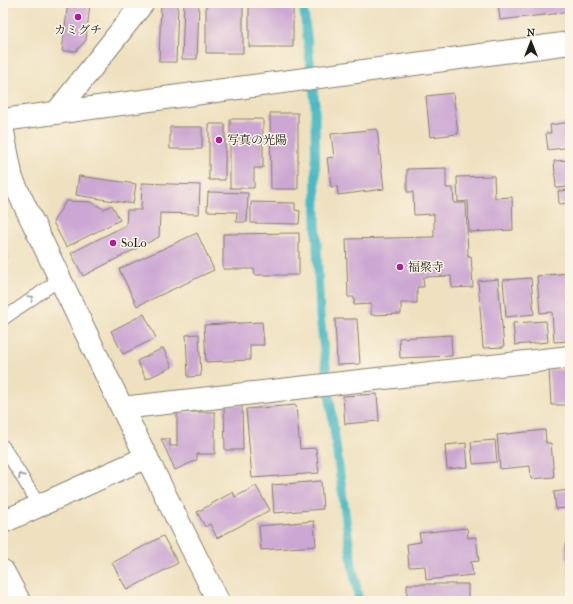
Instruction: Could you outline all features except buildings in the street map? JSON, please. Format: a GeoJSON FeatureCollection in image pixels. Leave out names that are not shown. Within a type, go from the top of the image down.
{"type":"FeatureCollection","features":[{"type":"Feature","properties":{"kind":"street"},"geometry":{"type":"LineString","coordinates":[[56,113],[143,3]]}},
{"type":"Feature","properties":{"kind":"street"},"geometry":{"type":"LineString","coordinates":[[3,120],[570,43]]}},
{"type":"Feature","properties":{"kind":"street"},"geometry":{"type":"LineString","coordinates":[[3,132],[12,179],[122,408],[218,601]]}},
{"type":"Feature","properties":{"kind":"street"},"geometry":{"type":"LineString","coordinates":[[122,408],[570,357]]}},
{"type":"Feature","properties":{"kind":"street"},"geometry":{"type":"LineString","coordinates":[[3,522],[147,457]]}},
{"type":"Feature","properties":{"kind":"street"},"geometry":{"type":"LineString","coordinates":[[3,571],[19,601]]}},
{"type":"Feature","properties":{"kind":"lane"},"geometry":{"type":"LineString","coordinates":[[3,319],[60,279]]}},
{"type":"Feature","properties":{"kind":"lane"},"geometry":{"type":"LineString","coordinates":[[3,446],[39,505]]}},
{"type":"Feature","properties":{"kind":"waterway"},"geometry":{"type":"LineString","coordinates":[[303,3],[315,104],[316,223],[320,316],[352,564],[359,601]]}},
{"type":"Feature","properties":{"kind":"place","name":"カミグチ"},"geometry":{"type":"Point","coordinates":[78,17]}},
{"type":"Feature","properties":{"kind":"place","name":"写真の光陽"},"geometry":{"type":"Point","coordinates":[219,140]}},
{"type":"Feature","properties":{"kind":"place","name":"SoLo"},"geometry":{"type":"Point","coordinates":[113,243]}},
{"type":"Feature","properties":{"kind":"place","name":"福聚寺"},"geometry":{"type":"Point","coordinates":[400,267]}}]}
